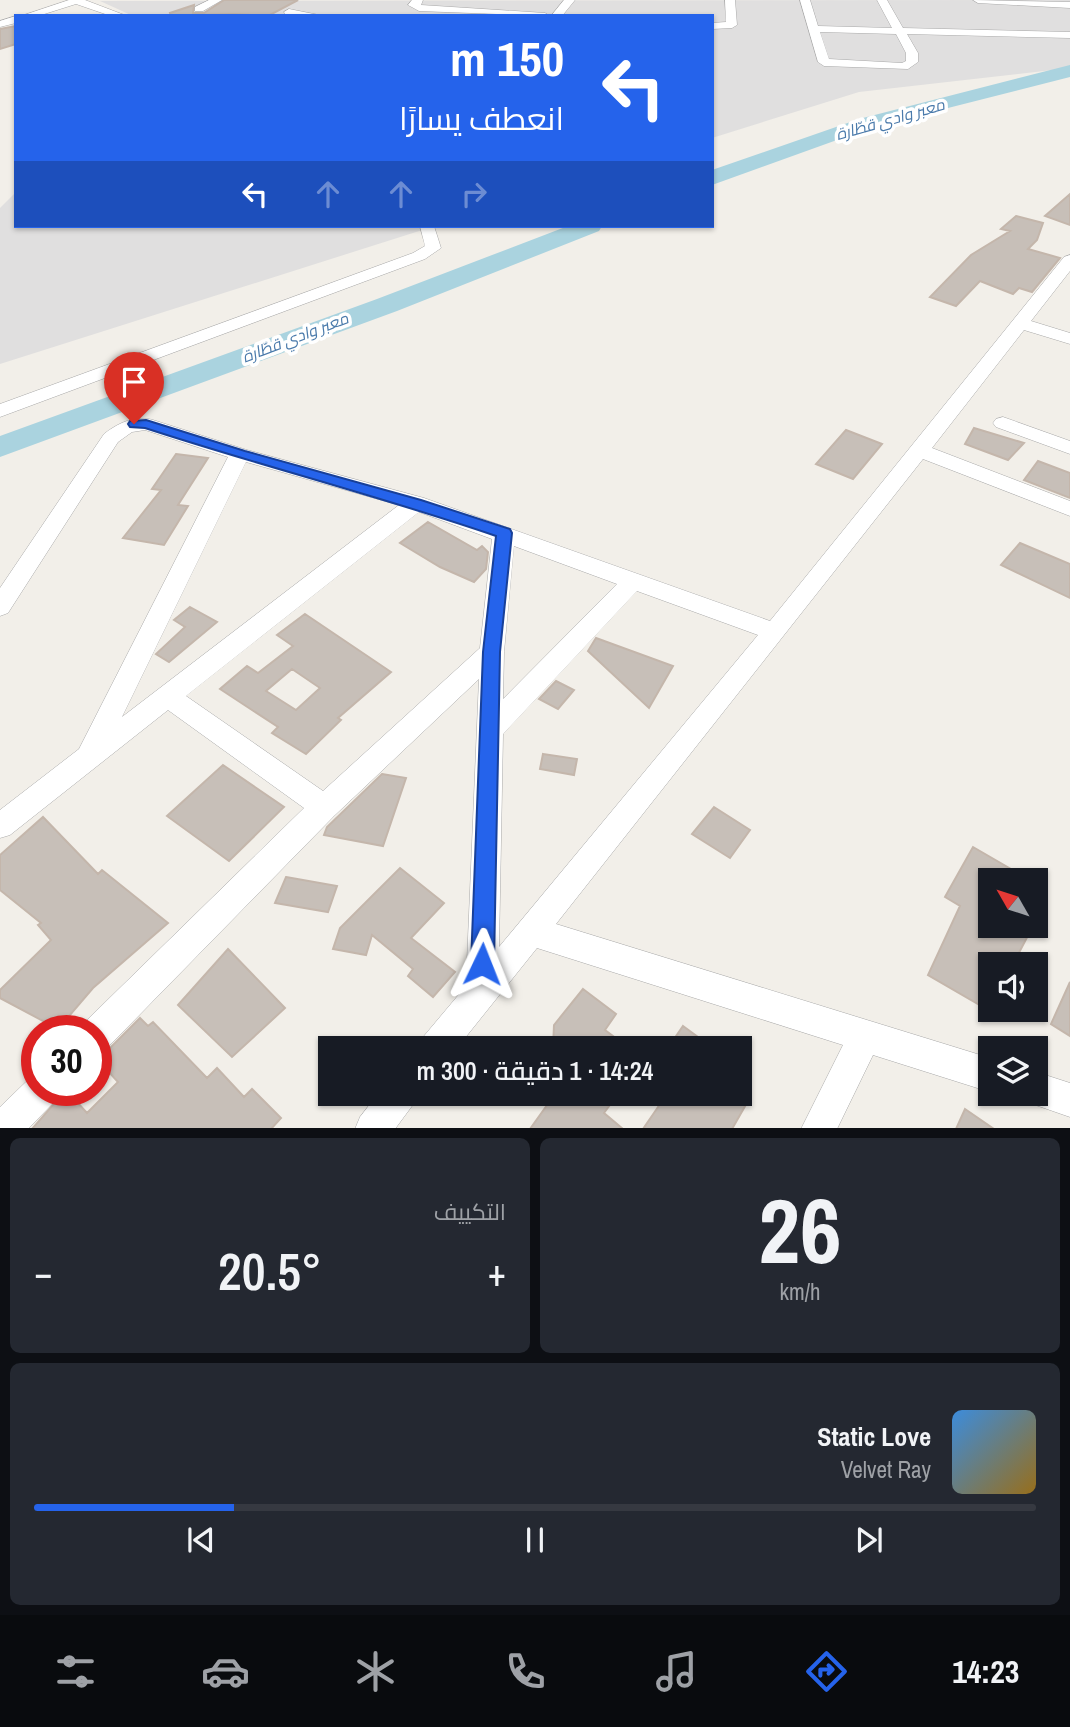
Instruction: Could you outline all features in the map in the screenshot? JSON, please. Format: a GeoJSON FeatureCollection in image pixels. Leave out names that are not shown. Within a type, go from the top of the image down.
{"type":"FeatureCollection","features":[{"type":"Feature","properties":{"kind":"street"},"geometry":{"type":"LineString","coordinates":[[199,9],[216,0]]}},
{"type":"Feature","properties":{"kind":"street"},"geometry":{"type":"LineString","coordinates":[[418,0],[413,5],[419,8],[459,13],[511,14]]}},
{"type":"Feature","properties":{"kind":"street"},"geometry":{"type":"LineString","coordinates":[[477,12],[490,0]]}},
{"type":"Feature","properties":{"kind":"street"},"geometry":{"type":"LineString","coordinates":[[557,14],[570,0]]}},
{"type":"Feature","properties":{"kind":"street"},"geometry":{"type":"LineString","coordinates":[[714,26],[732,25],[730,0]]}},
{"type":"Feature","properties":{"kind":"street"},"geometry":{"type":"LineString","coordinates":[[805,0],[824,62],[904,67],[912,61],[912,52],[882,0]]}},
{"type":"Feature","properties":{"kind":"street"},"geometry":{"type":"LineString","coordinates":[[970,0],[987,24]]}},
{"type":"Feature","properties":{"kind":"street"},"geometry":{"type":"LineString","coordinates":[[978,0],[1070,5]]}},
{"type":"Feature","properties":{"kind":"street"},"geometry":{"type":"LineString","coordinates":[[33,14],[78,1],[116,14]]}},
{"type":"Feature","properties":{"kind":"street"},"geometry":{"type":"LineString","coordinates":[[286,14],[305,1]]}},
{"type":"Feature","properties":{"kind":"street"},"geometry":{"type":"LineString","coordinates":[[813,29],[899,31],[987,24],[1070,35]]}},
{"type":"Feature","properties":{"kind":"street"},"geometry":{"type":"LineString","coordinates":[[820,50],[860,51]]}},
{"type":"Feature","properties":{"kind":"street"},"geometry":{"type":"LineString","coordinates":[[899,52],[912,52]]}},
{"type":"Feature","properties":{"kind":"street"},"geometry":{"type":"LineString","coordinates":[[0,411],[419,256],[433,248],[428,228]]}},
{"type":"Feature","properties":{"kind":"street"},"geometry":{"type":"LineString","coordinates":[[446,1036],[775,632],[1070,260]]}},
{"type":"Feature","properties":{"kind":"street"},"geometry":{"type":"LineString","coordinates":[[1020,323],[1070,339]]}},
{"type":"Feature","properties":{"kind":"street"},"geometry":{"type":"LineString","coordinates":[[1003,423],[1070,448]]}},
{"type":"Feature","properties":{"kind":"street"},"geometry":{"type":"LineString","coordinates":[[0,607],[117,432],[126,426],[146,424],[240,454],[416,503],[775,632]]}},
{"type":"Feature","properties":{"kind":"street"},"geometry":{"type":"LineString","coordinates":[[919,450],[1070,509]]}},
{"type":"Feature","properties":{"kind":"street"},"geometry":{"type":"LineString","coordinates":[[89,757],[240,454]]}},
{"type":"Feature","properties":{"kind":"street"},"geometry":{"type":"LineString","coordinates":[[0,826],[416,503]]}},
{"type":"Feature","properties":{"kind":"street"},"geometry":{"type":"LineString","coordinates":[[482,990],[492,652],[504,533]]}},
{"type":"Feature","properties":{"kind":"street"},"geometry":{"type":"LineString","coordinates":[[489,731],[634,580]]}},
{"type":"Feature","properties":{"kind":"street"},"geometry":{"type":"LineString","coordinates":[[112,1019],[324,807],[492,652]]}},
{"type":"Feature","properties":{"kind":"street"},"geometry":{"type":"LineString","coordinates":[[167,696],[324,807]]}},
{"type":"Feature","properties":{"kind":"street"},"geometry":{"type":"LineString","coordinates":[[530,931],[978,1071]]}},
{"type":"Feature","properties":{"kind":"street"},"geometry":{"type":"LineString","coordinates":[[819,1128],[865,1036]]}},
{"type":"Feature","properties":{"kind":"street"},"geometry":{"type":"LineString","coordinates":[[1048,1093],[1070,1100]]}},
{"type":"Feature","properties":{"kind":"street"},"geometry":{"type":"LineString","coordinates":[[5,1128],[26,1106]]}},
{"type":"Feature","properties":{"kind":"street"},"geometry":{"type":"LineString","coordinates":[[373,1128],[390,1106]]}},
{"type":"Feature","properties":{"kind":"shaded area"},"geometry":{"type":"Polygon","coordinates":[[[1070,0],[1070,68],[859,92],[714,137],[714,14],[129,14],[100,1],[1070,0]]]}},
{"type":"Feature","properties":{"kind":"shaded area"},"geometry":{"type":"Polygon","coordinates":[[[14,194],[14,228],[429,228],[0,364],[0,208],[14,194]]]}},
{"type":"Feature","properties":{"kind":"building"},"geometry":{"type":"Polygon","coordinates":[[[224,0],[298,0],[272,14],[170,13],[194,5],[193,13],[204,13],[224,0]]]}},
{"type":"Feature","properties":{"kind":"building"},"geometry":{"type":"Polygon","coordinates":[[[14,26],[14,45],[0,49],[0,29],[14,26]]]}},
{"type":"Feature","properties":{"kind":"building"},"geometry":{"type":"Polygon","coordinates":[[[1070,194],[1070,225],[1045,216],[1070,194]]]}},
{"type":"Feature","properties":{"kind":"building"},"geometry":{"type":"Polygon","coordinates":[[[1016,216],[1043,223],[1037,240],[1028,249],[1060,258],[1032,292],[1019,288],[1013,294],[980,281],[956,306],[930,297],[971,255],[1010,231],[1001,229],[1016,216]]]}},
{"type":"Feature","properties":{"kind":"building"},"geometry":{"type":"Polygon","coordinates":[[[974,428],[1024,443],[1008,460],[965,444],[974,428]]]}},
{"type":"Feature","properties":{"kind":"building"},"geometry":{"type":"Polygon","coordinates":[[[846,430],[882,444],[853,479],[816,464],[846,430]]]}},
{"type":"Feature","properties":{"kind":"building"},"geometry":{"type":"Polygon","coordinates":[[[176,454],[208,458],[178,505],[188,506],[164,545],[123,538],[161,490],[152,489],[176,454]]]}},
{"type":"Feature","properties":{"kind":"building"},"geometry":{"type":"Polygon","coordinates":[[[1038,461],[1070,473],[1070,498],[1024,480],[1038,461]]]}},
{"type":"Feature","properties":{"kind":"building"},"geometry":{"type":"Polygon","coordinates":[[[428,522],[477,550],[482,546],[488,552],[486,569],[474,582],[440,567],[400,543],[428,522]]]}},
{"type":"Feature","properties":{"kind":"building"},"geometry":{"type":"Polygon","coordinates":[[[1020,543],[1070,564],[1070,598],[1001,565],[1020,543]]]}},
{"type":"Feature","properties":{"kind":"building"},"geometry":{"type":"Polygon","coordinates":[[[190,607],[217,622],[169,662],[156,654],[185,627],[174,620],[190,607]]]}},
{"type":"Feature","properties":{"kind":"building"},"geometry":{"type":"Polygon","coordinates":[[[305,614],[391,672],[338,718],[341,720],[306,754],[272,733],[278,727],[220,689],[247,666],[258,673],[293,646],[277,635],[305,614]],[[292,669],[266,691],[296,710],[320,688],[292,669]]]}},
{"type":"Feature","properties":{"kind":"building"},"geometry":{"type":"Polygon","coordinates":[[[596,638],[673,666],[649,708],[588,651],[596,638]]]}},
{"type":"Feature","properties":{"kind":"building"},"geometry":{"type":"Polygon","coordinates":[[[556,681],[574,690],[558,709],[539,699],[556,681]]]}},
{"type":"Feature","properties":{"kind":"building"},"geometry":{"type":"Polygon","coordinates":[[[543,754],[577,759],[574,775],[540,769],[543,754]]]}},
{"type":"Feature","properties":{"kind":"building"},"geometry":{"type":"Polygon","coordinates":[[[223,765],[284,807],[229,861],[167,816],[223,765]]]}},
{"type":"Feature","properties":{"kind":"building"},"geometry":{"type":"Polygon","coordinates":[[[382,774],[406,778],[383,846],[324,835],[327,827],[382,774]]]}},
{"type":"Feature","properties":{"kind":"building"},"geometry":{"type":"Polygon","coordinates":[[[714,807],[750,830],[730,858],[692,834],[714,807]]]}},
{"type":"Feature","properties":{"kind":"building"},"geometry":{"type":"Polygon","coordinates":[[[43,817],[98,874],[102,870],[168,923],[93,988],[70,1015],[32,1015],[0,998],[0,990],[51,940],[38,925],[41,923],[0,890],[0,855],[43,817]]]}},
{"type":"Feature","properties":{"kind":"building"},"geometry":{"type":"Polygon","coordinates":[[[973,847],[1009,868],[978,868],[978,938],[1027,938],[1019,952],[978,952],[978,1004],[928,975],[960,906],[945,897],[973,847]]]}},
{"type":"Feature","properties":{"kind":"building"},"geometry":{"type":"Polygon","coordinates":[[[400,868],[444,903],[411,938],[455,972],[433,997],[408,976],[413,969],[372,935],[366,955],[333,949],[340,928],[400,868]]]}},
{"type":"Feature","properties":{"kind":"building"},"geometry":{"type":"Polygon","coordinates":[[[286,877],[337,886],[328,912],[275,903],[286,877]]]}},
{"type":"Feature","properties":{"kind":"building"},"geometry":{"type":"Polygon","coordinates":[[[228,949],[285,1008],[232,1057],[178,1005],[228,949]]]}},
{"type":"Feature","properties":{"kind":"building"},"geometry":{"type":"Polygon","coordinates":[[[1070,982],[1070,1036],[1051,1024],[1070,982]]]}},
{"type":"Feature","properties":{"kind":"building"},"geometry":{"type":"Polygon","coordinates":[[[583,989],[616,1014],[605,1030],[613,1036],[554,1036],[554,1025],[583,989]]]}},
{"type":"Feature","properties":{"kind":"building"},"geometry":{"type":"Polygon","coordinates":[[[140,1018],[148,1026],[153,1022],[207,1078],[217,1068],[244,1097],[252,1089],[281,1118],[272,1128],[33,1128],[52,1106],[81,1106],[87,1113],[94,1106],[112,1106],[112,1088],[118,1082],[112,1075],[112,1046],[140,1018]]]}},
{"type":"Feature","properties":{"kind":"building"},"geometry":{"type":"Polygon","coordinates":[[[683,1026],[697,1036],[676,1036],[683,1026]]]}},
{"type":"Feature","properties":{"kind":"building"},"geometry":{"type":"Polygon","coordinates":[[[546,1106],[609,1106],[604,1113],[622,1128],[531,1128],[546,1106]]]}},
{"type":"Feature","properties":{"kind":"building"},"geometry":{"type":"Polygon","coordinates":[[[659,1106],[745,1106],[733,1128],[644,1128],[659,1106]]]}},
{"type":"Feature","properties":{"kind":"building"},"geometry":{"type":"Polygon","coordinates":[[[965,1109],[993,1128],[956,1128],[965,1109]]]}},
{"type":"Feature","properties":{"kind":"waterway","name":"معبر وادي قطّارة"},"geometry":{"type":"LineString","coordinates":[[714,177],[866,123],[1070,71]]}},
{"type":"Feature","properties":{"kind":"waterway","name":"معبر وادي قطّارة"},"geometry":{"type":"LineString","coordinates":[[0,447],[387,305],[585,228]]}},
{"type":"Feature","properties":{"kind":"route"},"geometry":{"type":"LineString","coordinates":[[134,424],[146,424],[240,454],[416,503],[504,533],[492,652],[482,964]]}}]}
